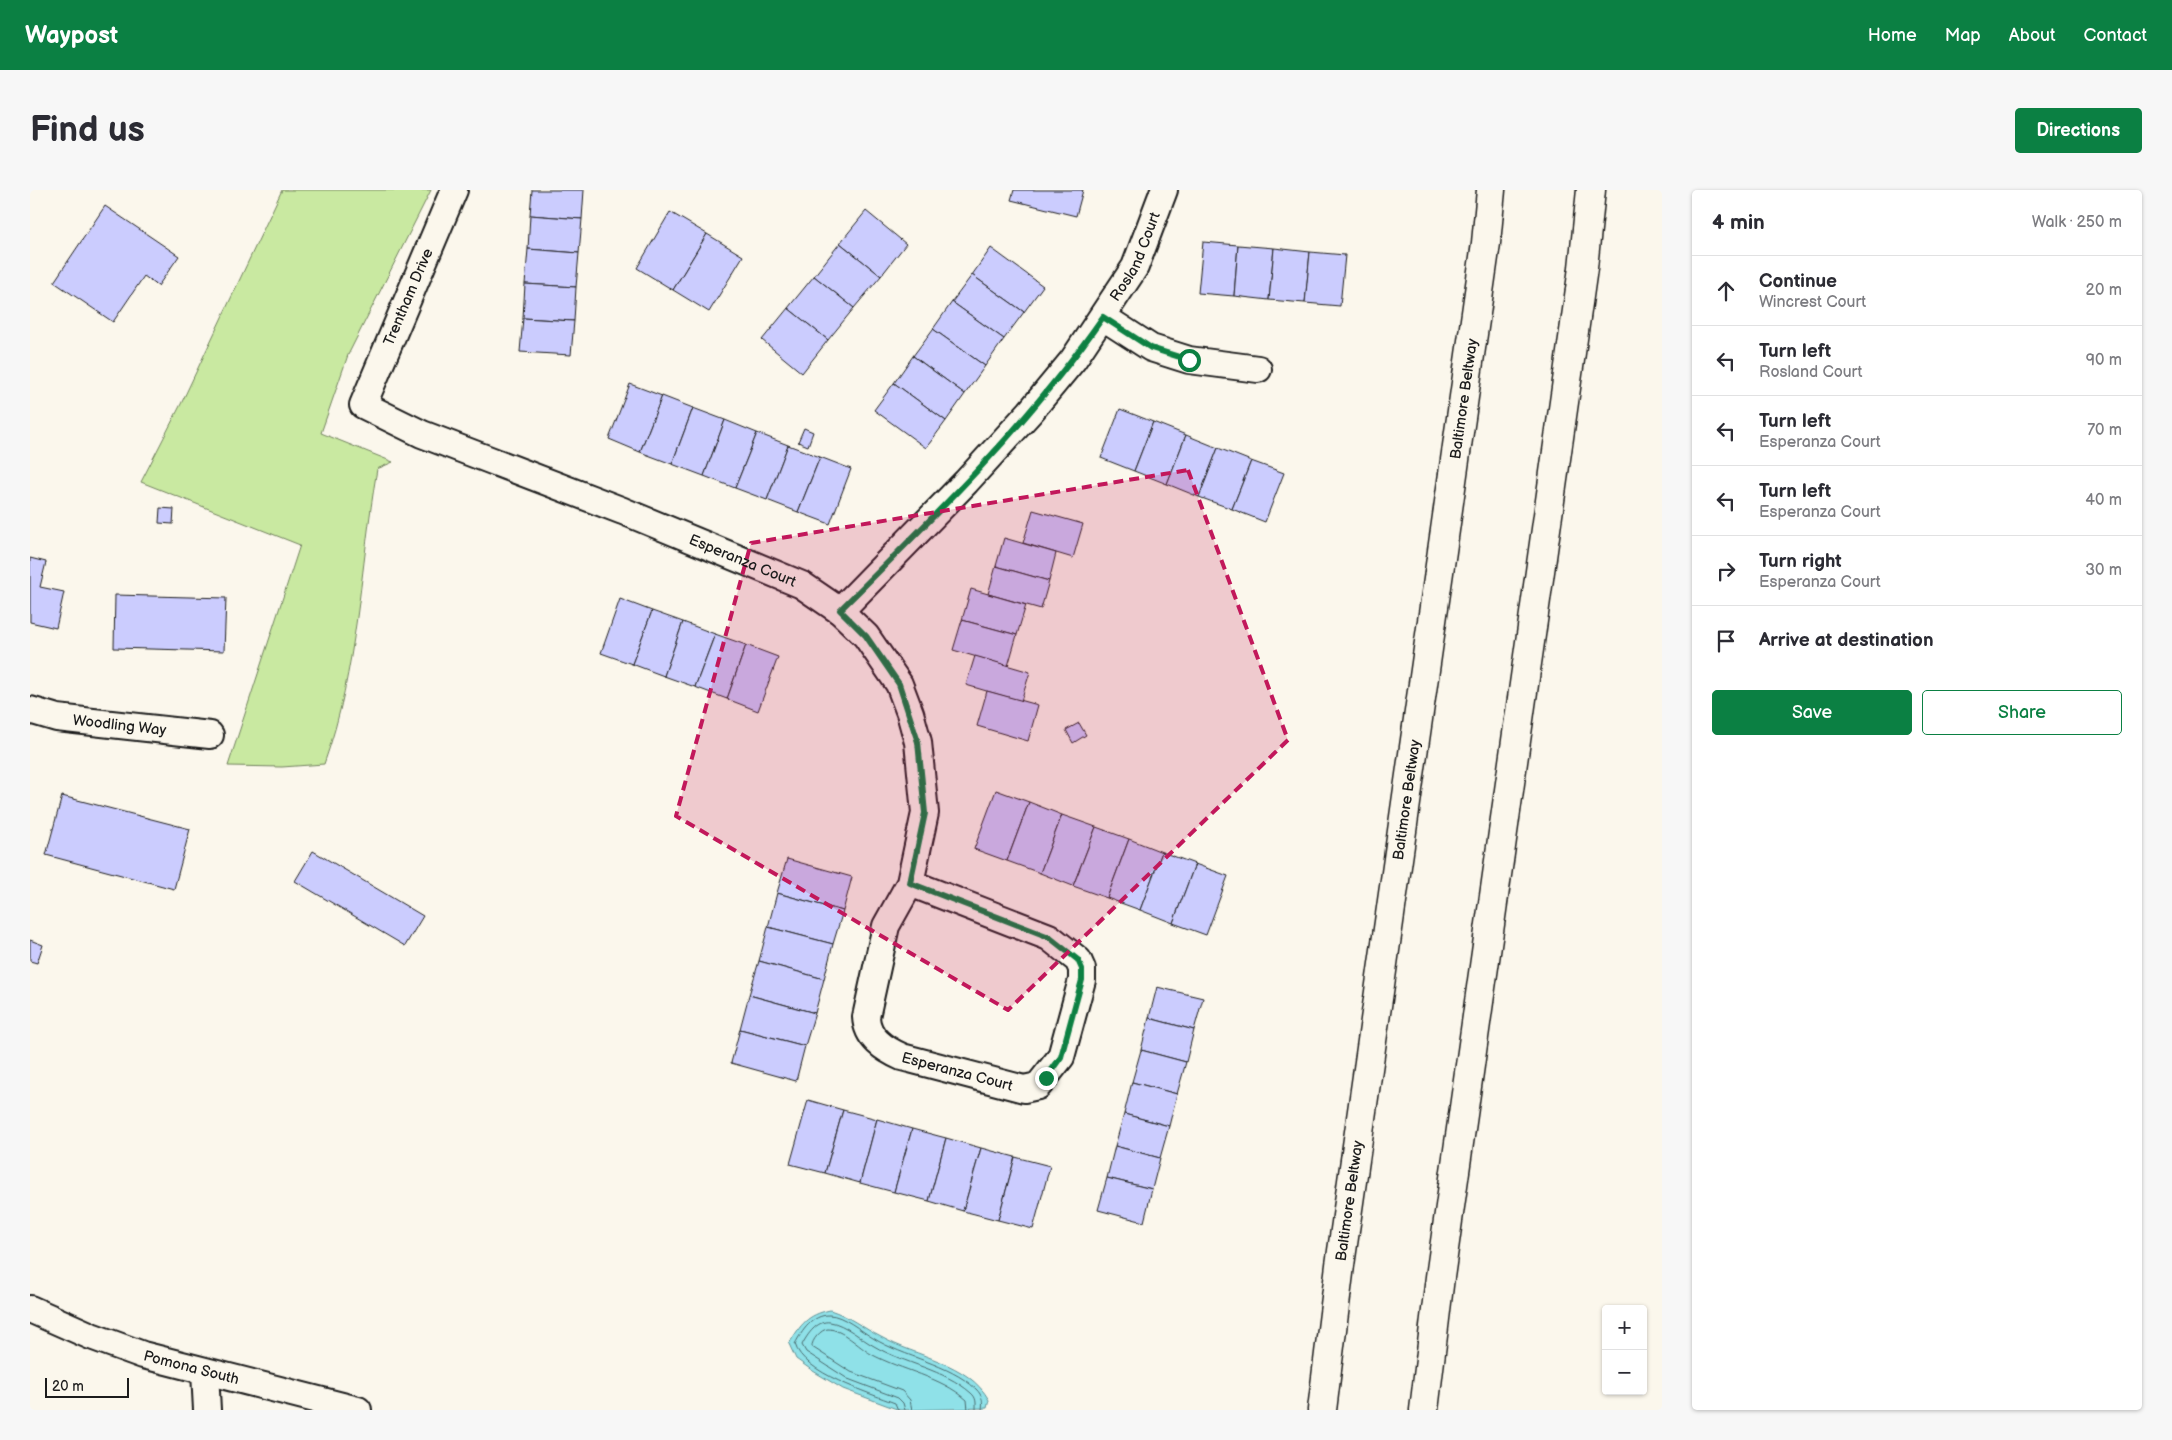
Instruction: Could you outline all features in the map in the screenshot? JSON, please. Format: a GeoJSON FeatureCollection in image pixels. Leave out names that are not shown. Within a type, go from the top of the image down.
{"type":"FeatureCollection","features":[{"type":"Feature","properties":{"kind":"highway","name":"Baltimore Beltway"},"geometry":{"type":"LineString","coordinates":[[1322,1410],[1340,1265],[1486,243],[1491,190]]}},
{"type":"Feature","properties":{"kind":"highway"},"geometry":{"type":"LineString","coordinates":[[1424,1410],[1444,1247],[1583,268],[1591,190]]}},
{"type":"Feature","properties":{"kind":"street","name":"Trentham Drive"},"geometry":{"type":"LineString","coordinates":[[363,405],[454,190]]}},
{"type":"Feature","properties":{"kind":"street","name":"Rosland Court"},"geometry":{"type":"LineString","coordinates":[[840,610],[907,544],[1030,412],[1073,360],[1135,267],[1164,190]]}},
{"type":"Feature","properties":{"kind":"street"},"geometry":{"type":"LineString","coordinates":[[1103,317],[1151,348],[1189,360],[1258,369]]}},
{"type":"Feature","properties":{"kind":"street","name":"Esperanza Court"},"geometry":{"type":"LineString","coordinates":[[363,405],[422,434],[623,511],[802,585],[840,610],[866,636],[899,684],[918,742],[925,813],[910,883],[886,926],[866,1017],[866,1028],[885,1050],[902,1057],[1024,1089],[1038,1086],[1061,1057],[1082,980],[1082,969],[1078,960],[1049,937],[910,883]]}},
{"type":"Feature","properties":{"kind":"street","name":"Woodling Way"},"geometry":{"type":"LineString","coordinates":[[30,710],[57,718],[210,735]]}},
{"type":"Feature","properties":{"kind":"street","name":"Pomona South"},"geometry":{"type":"LineString","coordinates":[[30,1309],[143,1355],[358,1410]]}},
{"type":"Feature","properties":{"kind":"street"},"geometry":{"type":"LineString","coordinates":[[205,1372],[207,1410]]}},
{"type":"Feature","properties":{"kind":"highlighted area"},"geometry":{"type":"Polygon","coordinates":[[[1188,470],[1288,740],[1008,1010],[676,816],[751,543],[1188,470]]]}},
{"type":"Feature","properties":{"kind":"green space"},"geometry":{"type":"Polygon","coordinates":[[[282,190],[431,190],[348,355],[321,433],[393,462],[377,469],[351,655],[344,692],[324,764],[282,767],[228,766],[300,545],[141,482],[181,404],[282,190]]]}},
{"type":"Feature","properties":{"kind":"water"},"geometry":{"type":"Polygon","coordinates":[[[830,1310],[843,1315],[874,1334],[940,1362],[968,1377],[980,1387],[989,1400],[987,1408],[900,1410],[843,1389],[813,1371],[796,1359],[789,1344],[805,1321],[830,1310]]]}},
{"type":"Feature","properties":{"kind":"building"},"geometry":{"type":"Polygon","coordinates":[[[532,190],[584,190],[582,219],[530,215],[532,190]]]}},
{"type":"Feature","properties":{"kind":"building"},"geometry":{"type":"Polygon","coordinates":[[[1014,190],[1083,190],[1076,216],[1011,200],[1014,190]]]}},
{"type":"Feature","properties":{"kind":"building"},"geometry":{"type":"Polygon","coordinates":[[[105,206],[179,256],[158,286],[144,276],[113,322],[54,282],[105,206]]]}},
{"type":"Feature","properties":{"kind":"building"},"geometry":{"type":"Polygon","coordinates":[[[866,211],[906,244],[881,276],[840,243],[866,211]]]}},
{"type":"Feature","properties":{"kind":"building"},"geometry":{"type":"Polygon","coordinates":[[[670,212],[707,234],[673,290],[637,268],[670,212]]]}},
{"type":"Feature","properties":{"kind":"building"},"geometry":{"type":"Polygon","coordinates":[[[530,215],[582,219],[579,253],[528,249],[530,215]]]}},
{"type":"Feature","properties":{"kind":"building"},"geometry":{"type":"Polygon","coordinates":[[[707,234],[743,256],[709,312],[673,290],[707,234]]]}},
{"type":"Feature","properties":{"kind":"building"},"geometry":{"type":"Polygon","coordinates":[[[1203,242],[1238,245],[1234,296],[1198,293],[1203,242]]]}},
{"type":"Feature","properties":{"kind":"building"},"geometry":{"type":"Polygon","coordinates":[[[840,243],[881,276],[854,308],[814,276],[840,243]]]}},
{"type":"Feature","properties":{"kind":"building"},"geometry":{"type":"Polygon","coordinates":[[[1238,245],[1274,248],[1269,300],[1234,296],[1238,245]]]}},
{"type":"Feature","properties":{"kind":"building"},"geometry":{"type":"Polygon","coordinates":[[[991,248],[1043,286],[1024,312],[972,275],[991,248]]]}},
{"type":"Feature","properties":{"kind":"building"},"geometry":{"type":"Polygon","coordinates":[[[1274,248],[1310,252],[1305,303],[1269,300],[1274,248]]]}},
{"type":"Feature","properties":{"kind":"building"},"geometry":{"type":"Polygon","coordinates":[[[528,249],[579,253],[576,287],[525,284],[528,249]]]}},
{"type":"Feature","properties":{"kind":"building"},"geometry":{"type":"Polygon","coordinates":[[[1310,252],[1345,255],[1340,306],[1305,303],[1310,252]]]}},
{"type":"Feature","properties":{"kind":"building"},"geometry":{"type":"Polygon","coordinates":[[[972,275],[1024,312],[1004,339],[952,302],[972,275]]]}},
{"type":"Feature","properties":{"kind":"building"},"geometry":{"type":"Polygon","coordinates":[[[814,276],[854,308],[828,340],[788,308],[814,276]]]}},
{"type":"Feature","properties":{"kind":"building"},"geometry":{"type":"Polygon","coordinates":[[[525,284],[576,287],[574,321],[523,318],[525,284]]]}},
{"type":"Feature","properties":{"kind":"building"},"geometry":{"type":"Polygon","coordinates":[[[952,302],[1004,339],[985,366],[933,329],[952,302]]]}},
{"type":"Feature","properties":{"kind":"building"},"geometry":{"type":"Polygon","coordinates":[[[788,308],[828,340],[802,373],[762,340],[788,308]]]}},
{"type":"Feature","properties":{"kind":"building"},"geometry":{"type":"Polygon","coordinates":[[[523,318],[574,321],[571,355],[520,352],[523,318]]]}},
{"type":"Feature","properties":{"kind":"building"},"geometry":{"type":"Polygon","coordinates":[[[933,329],[985,366],[965,394],[913,356],[933,329]]]}},
{"type":"Feature","properties":{"kind":"building"},"geometry":{"type":"Polygon","coordinates":[[[913,356],[965,394],[946,421],[894,383],[913,356]]]}},
{"type":"Feature","properties":{"kind":"building"},"geometry":{"type":"Polygon","coordinates":[[[894,383],[946,421],[926,448],[874,410],[894,383]]]}},
{"type":"Feature","properties":{"kind":"building"},"geometry":{"type":"Polygon","coordinates":[[[630,384],[662,396],[640,452],[609,439],[630,384]]]}},
{"type":"Feature","properties":{"kind":"building"},"geometry":{"type":"Polygon","coordinates":[[[662,396],[693,408],[672,464],[640,452],[662,396]]]}},
{"type":"Feature","properties":{"kind":"building"},"geometry":{"type":"Polygon","coordinates":[[[693,408],[725,420],[704,476],[672,464],[693,408]]]}},
{"type":"Feature","properties":{"kind":"building"},"geometry":{"type":"Polygon","coordinates":[[[1120,409],[1153,422],[1134,471],[1101,458],[1120,409]]]}},
{"type":"Feature","properties":{"kind":"building"},"geometry":{"type":"Polygon","coordinates":[[[725,420],[757,433],[735,488],[704,476],[725,420]]]}},
{"type":"Feature","properties":{"kind":"building"},"geometry":{"type":"Polygon","coordinates":[[[1153,422],[1186,435],[1167,484],[1134,471],[1153,422]]]}},
{"type":"Feature","properties":{"kind":"building"},"geometry":{"type":"Polygon","coordinates":[[[804,428],[813,432],[808,446],[798,442],[804,428]]]}},
{"type":"Feature","properties":{"kind":"building"},"geometry":{"type":"Polygon","coordinates":[[[757,433],[788,445],[767,500],[735,488],[757,433]]]}},
{"type":"Feature","properties":{"kind":"building"},"geometry":{"type":"Polygon","coordinates":[[[1186,435],[1218,448],[1199,497],[1167,484],[1186,435]]]}},
{"type":"Feature","properties":{"kind":"building"},"geometry":{"type":"Polygon","coordinates":[[[788,445],[820,457],[798,512],[767,500],[788,445]]]}},
{"type":"Feature","properties":{"kind":"building"},"geometry":{"type":"Polygon","coordinates":[[[1218,448],[1251,461],[1232,509],[1199,497],[1218,448]]]}},
{"type":"Feature","properties":{"kind":"building"},"geometry":{"type":"Polygon","coordinates":[[[820,457],[851,469],[830,524],[798,512],[820,457]]]}},
{"type":"Feature","properties":{"kind":"building"},"geometry":{"type":"Polygon","coordinates":[[[1251,461],[1284,473],[1265,522],[1232,509],[1251,461]]]}},
{"type":"Feature","properties":{"kind":"building"},"geometry":{"type":"Polygon","coordinates":[[[160,508],[174,509],[173,524],[159,523],[160,508]]]}},
{"type":"Feature","properties":{"kind":"building"},"geometry":{"type":"Polygon","coordinates":[[[1033,510],[1083,524],[1073,558],[1023,543],[1033,510]]]}},
{"type":"Feature","properties":{"kind":"building"},"geometry":{"type":"Polygon","coordinates":[[[1004,538],[1056,553],[1049,581],[996,566],[1004,538]]]}},
{"type":"Feature","properties":{"kind":"building"},"geometry":{"type":"Polygon","coordinates":[[[30,558],[46,562],[40,587],[64,592],[56,628],[30,622],[30,558]]]}},
{"type":"Feature","properties":{"kind":"building"},"geometry":{"type":"Polygon","coordinates":[[[996,566],[1049,581],[1041,609],[988,594],[996,566]]]}},
{"type":"Feature","properties":{"kind":"building"},"geometry":{"type":"Polygon","coordinates":[[[971,589],[1026,605],[1017,635],[962,620],[971,589]]]}},
{"type":"Feature","properties":{"kind":"building"},"geometry":{"type":"Polygon","coordinates":[[[115,595],[226,598],[224,651],[114,648],[115,595]]]}},
{"type":"Feature","properties":{"kind":"building"},"geometry":{"type":"Polygon","coordinates":[[[620,599],[652,611],[632,664],[601,653],[620,599]]]}},
{"type":"Feature","properties":{"kind":"building"},"geometry":{"type":"Polygon","coordinates":[[[652,611],[683,622],[664,676],[632,664],[652,611]]]}},
{"type":"Feature","properties":{"kind":"building"},"geometry":{"type":"Polygon","coordinates":[[[962,620],[1017,635],[1008,666],[953,650],[962,620]]]}},
{"type":"Feature","properties":{"kind":"building"},"geometry":{"type":"Polygon","coordinates":[[[683,622],[715,634],[695,687],[664,676],[683,622]]]}},
{"type":"Feature","properties":{"kind":"building"},"geometry":{"type":"Polygon","coordinates":[[[715,634],[746,645],[727,699],[695,687],[715,634]]]}},
{"type":"Feature","properties":{"kind":"building"},"geometry":{"type":"Polygon","coordinates":[[[746,645],[778,657],[758,711],[727,699],[746,645]]]}},
{"type":"Feature","properties":{"kind":"building"},"geometry":{"type":"Polygon","coordinates":[[[975,656],[1030,672],[1021,701],[966,685],[975,656]]]}},
{"type":"Feature","properties":{"kind":"building"},"geometry":{"type":"Polygon","coordinates":[[[987,691],[1038,705],[1028,741],[977,726],[987,691]]]}},
{"type":"Feature","properties":{"kind":"building"},"geometry":{"type":"Polygon","coordinates":[[[1079,723],[1086,735],[1073,743],[1066,730],[1079,723]]]}},
{"type":"Feature","properties":{"kind":"building"},"geometry":{"type":"Polygon","coordinates":[[[996,790],[1029,802],[1007,861],[974,849],[996,790]]]}},
{"type":"Feature","properties":{"kind":"building"},"geometry":{"type":"Polygon","coordinates":[[[62,796],[190,829],[174,889],[46,855],[62,796]]]}},
{"type":"Feature","properties":{"kind":"building"},"geometry":{"type":"Polygon","coordinates":[[[1029,802],[1062,815],[1040,873],[1007,861],[1029,802]]]}},
{"type":"Feature","properties":{"kind":"building"},"geometry":{"type":"Polygon","coordinates":[[[1062,815],[1096,827],[1073,886],[1040,873],[1062,815]]]}},
{"type":"Feature","properties":{"kind":"building"},"geometry":{"type":"Polygon","coordinates":[[[1096,827],[1129,839],[1107,898],[1073,886],[1096,827]]]}},
{"type":"Feature","properties":{"kind":"building"},"geometry":{"type":"Polygon","coordinates":[[[1129,839],[1162,852],[1140,910],[1107,898],[1129,839]]]}},
{"type":"Feature","properties":{"kind":"building"},"geometry":{"type":"Polygon","coordinates":[[[313,851],[423,916],[405,946],[295,881],[313,851]]]}},
{"type":"Feature","properties":{"kind":"building"},"geometry":{"type":"Polygon","coordinates":[[[1162,852],[1195,864],[1173,923],[1140,910],[1162,852]]]}},
{"type":"Feature","properties":{"kind":"building"},"geometry":{"type":"Polygon","coordinates":[[[787,859],[852,877],[843,911],[777,893],[787,859]]]}},
{"type":"Feature","properties":{"kind":"building"},"geometry":{"type":"Polygon","coordinates":[[[1195,864],[1228,876],[1206,935],[1173,923],[1195,864]]]}},
{"type":"Feature","properties":{"kind":"building"},"geometry":{"type":"Polygon","coordinates":[[[777,893],[843,911],[833,944],[768,927],[777,893]]]}},
{"type":"Feature","properties":{"kind":"building"},"geometry":{"type":"Polygon","coordinates":[[[768,927],[833,944],[824,979],[759,961],[768,927]]]}},
{"type":"Feature","properties":{"kind":"building"},"geometry":{"type":"Polygon","coordinates":[[[30,940],[43,945],[37,963],[30,961],[30,940]]]}},
{"type":"Feature","properties":{"kind":"building"},"geometry":{"type":"Polygon","coordinates":[[[759,961],[824,979],[815,1013],[749,995],[759,961]]]}},
{"type":"Feature","properties":{"kind":"building"},"geometry":{"type":"Polygon","coordinates":[[[1157,987],[1203,998],[1194,1030],[1149,1018],[1157,987]]]}},
{"type":"Feature","properties":{"kind":"building"},"geometry":{"type":"Polygon","coordinates":[[[749,995],[815,1013],[805,1046],[740,1029],[749,995]]]}},
{"type":"Feature","properties":{"kind":"building"},"geometry":{"type":"Polygon","coordinates":[[[1149,1018],[1194,1030],[1186,1062],[1141,1050],[1149,1018]]]}},
{"type":"Feature","properties":{"kind":"building"},"geometry":{"type":"Polygon","coordinates":[[[740,1029],[805,1046],[796,1081],[731,1063],[740,1029]]]}},
{"type":"Feature","properties":{"kind":"building"},"geometry":{"type":"Polygon","coordinates":[[[1141,1050],[1186,1062],[1177,1094],[1132,1082],[1141,1050]]]}},
{"type":"Feature","properties":{"kind":"building"},"geometry":{"type":"Polygon","coordinates":[[[1132,1082],[1177,1094],[1169,1126],[1124,1114],[1132,1082]]]}},
{"type":"Feature","properties":{"kind":"building"},"geometry":{"type":"Polygon","coordinates":[[[808,1100],[843,1110],[825,1173],[790,1164],[808,1100]]]}},
{"type":"Feature","properties":{"kind":"building"},"geometry":{"type":"Polygon","coordinates":[[[843,1110],[877,1119],[860,1183],[825,1173],[843,1110]]]}},
{"type":"Feature","properties":{"kind":"building"},"geometry":{"type":"Polygon","coordinates":[[[1124,1114],[1169,1126],[1160,1158],[1115,1146],[1124,1114]]]}},
{"type":"Feature","properties":{"kind":"building"},"geometry":{"type":"Polygon","coordinates":[[[877,1119],[912,1129],[894,1192],[860,1183],[877,1119]]]}},
{"type":"Feature","properties":{"kind":"building"},"geometry":{"type":"Polygon","coordinates":[[[912,1129],[946,1138],[929,1201],[894,1192],[912,1129]]]}},
{"type":"Feature","properties":{"kind":"building"},"geometry":{"type":"Polygon","coordinates":[[[946,1138],[981,1148],[963,1211],[929,1201],[946,1138]]]}},
{"type":"Feature","properties":{"kind":"building"},"geometry":{"type":"Polygon","coordinates":[[[1115,1146],[1160,1158],[1152,1189],[1107,1178],[1115,1146]]]}},
{"type":"Feature","properties":{"kind":"building"},"geometry":{"type":"Polygon","coordinates":[[[981,1148],[1015,1157],[998,1220],[963,1211],[981,1148]]]}},
{"type":"Feature","properties":{"kind":"building"},"geometry":{"type":"Polygon","coordinates":[[[1015,1157],[1050,1166],[1033,1229],[998,1220],[1015,1157]]]}},
{"type":"Feature","properties":{"kind":"building"},"geometry":{"type":"Polygon","coordinates":[[[1107,1178],[1152,1189],[1144,1222],[1098,1210],[1107,1178]]]}},
{"type":"Feature","properties":{"kind":"route"},"geometry":{"type":"LineString","coordinates":[[1046,1078],[1061,1057],[1082,980],[1082,969],[1078,960],[1060,943],[1049,937],[910,883],[925,813],[918,742],[899,684],[866,636],[840,610],[907,544],[1030,412],[1073,360],[1103,317],[1151,348],[1189,360]]}}]}
